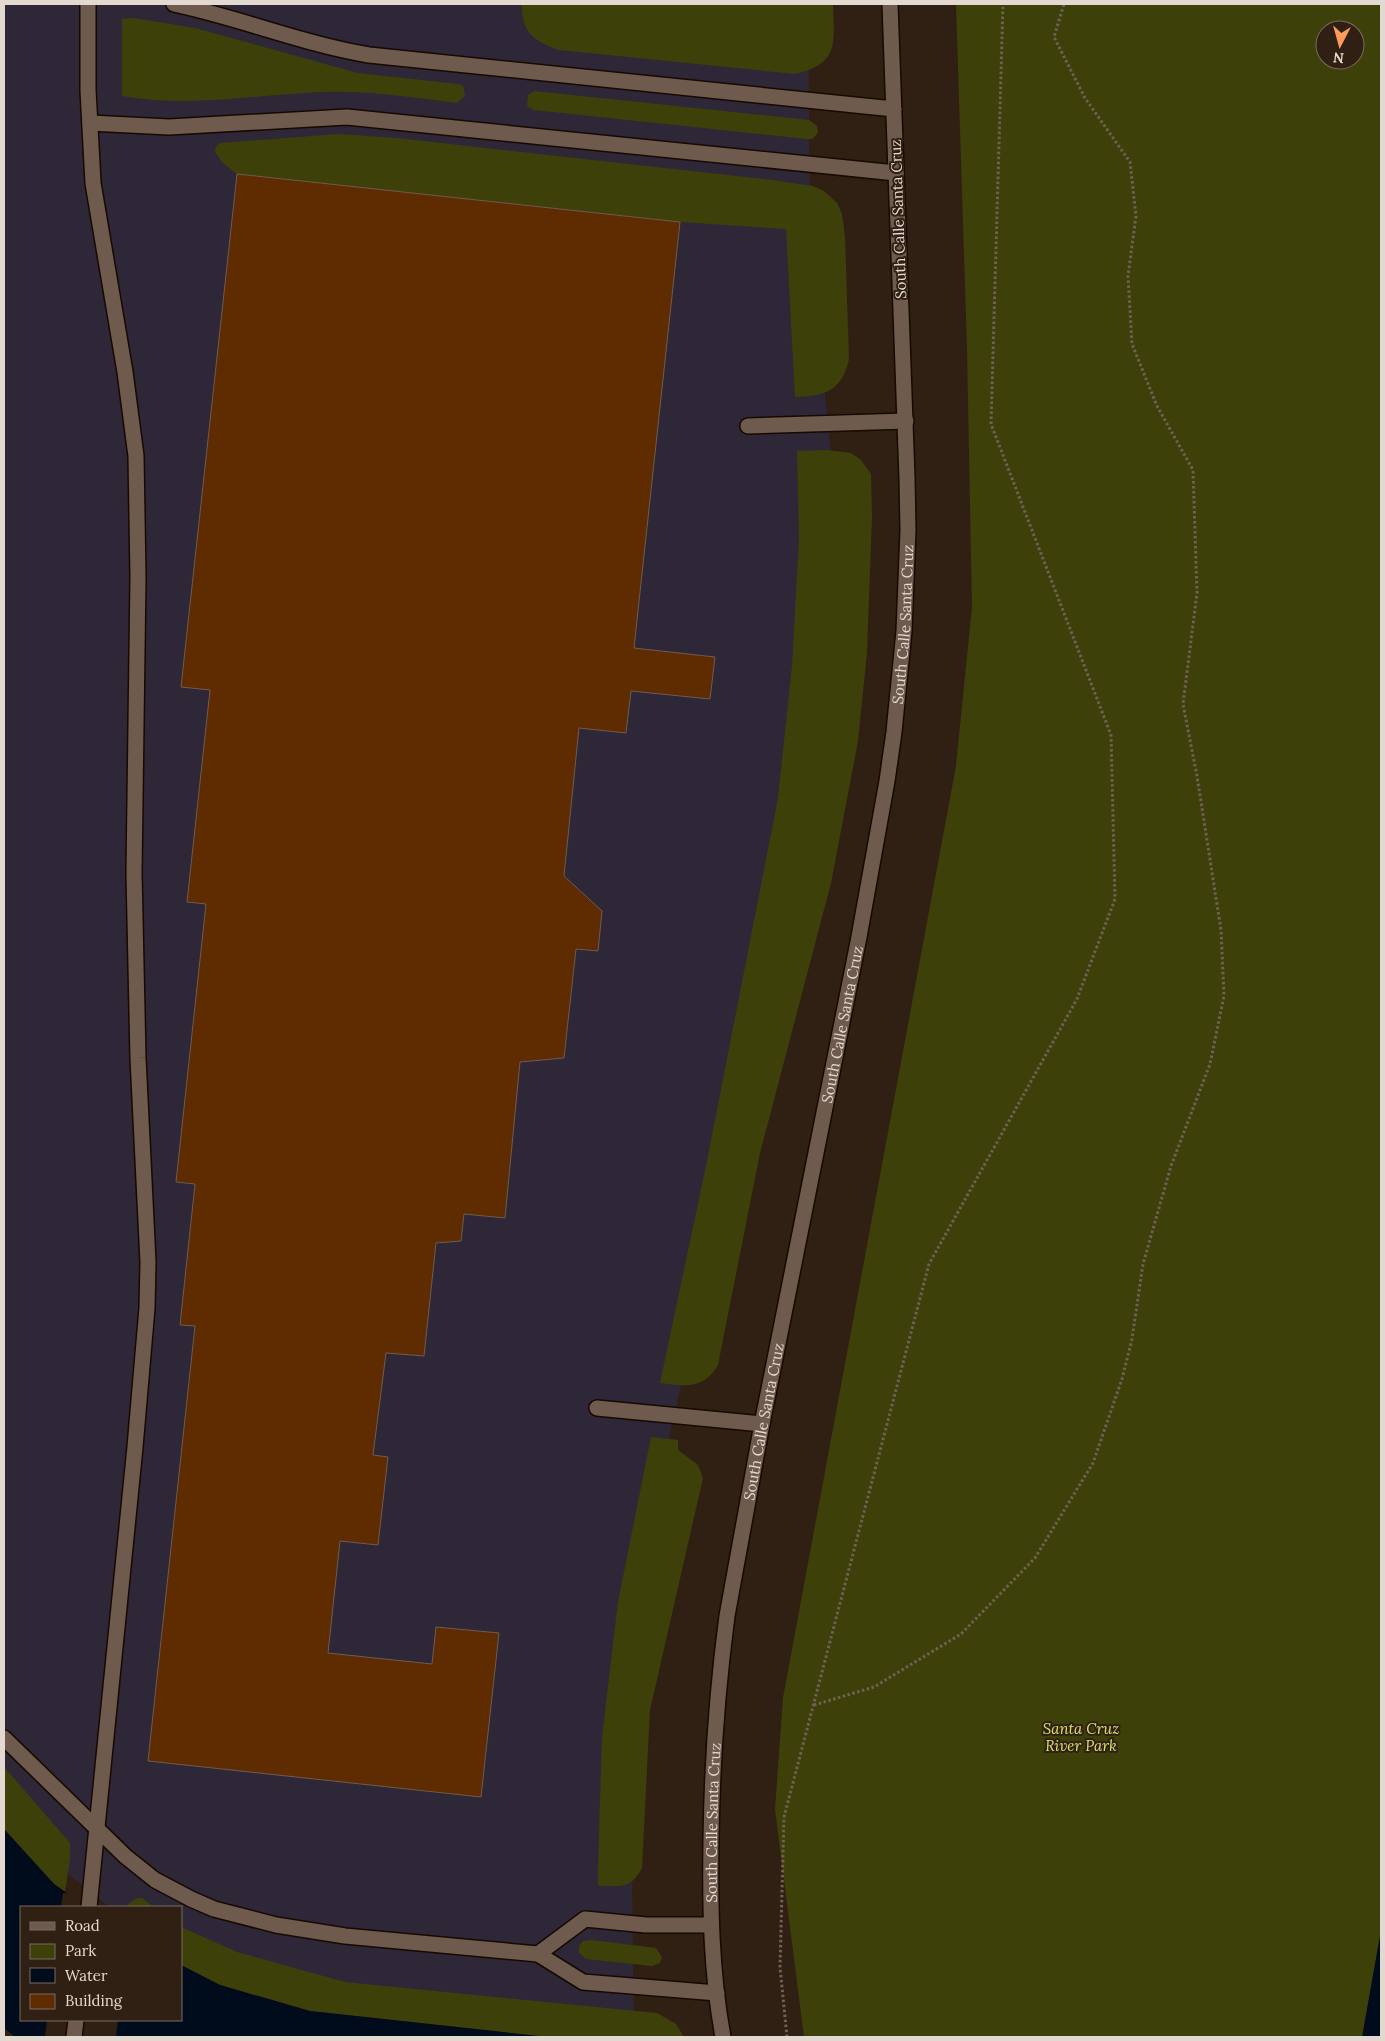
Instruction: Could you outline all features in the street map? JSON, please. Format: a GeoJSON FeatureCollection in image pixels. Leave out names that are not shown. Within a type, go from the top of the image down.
{"type":"FeatureCollection","features":[{"type":"Feature","properties":{"kind":"street"},"geometry":{"type":"LineString","coordinates":[[88,4],[93,183],[119,333],[136,456],[138,577],[134,762],[135,892],[138,1058],[148,1262],[144,1355],[90,1905]]}},
{"type":"Feature","properties":{"kind":"street"},"geometry":{"type":"LineString","coordinates":[[174,4],[212,12],[327,46],[369,55],[894,109]]}},
{"type":"Feature","properties":{"kind":"street","name":"South Calle Santa Cruz"},"geometry":{"type":"LineString","coordinates":[[723,2037],[710,1925],[712,1779],[721,1659],[733,1577],[762,1424],[859,937],[894,732],[907,582],[906,421],[890,4]]}},
{"type":"Feature","properties":{"kind":"street"},"geometry":{"type":"LineString","coordinates":[[90,123],[169,127],[347,117],[896,173]]}},
{"type":"Feature","properties":{"kind":"street"},"geometry":{"type":"LineString","coordinates":[[748,426],[906,421]]}},
{"type":"Feature","properties":{"kind":"street"},"geometry":{"type":"LineString","coordinates":[[597,1408],[762,1424]]}},
{"type":"Feature","properties":{"kind":"street"},"geometry":{"type":"LineString","coordinates":[[4,1738],[97,1831],[125,1856],[171,1890],[214,1908],[276,1925],[345,1936],[538,1954],[583,1982],[717,1993]]}},
{"type":"Feature","properties":{"kind":"street"},"geometry":{"type":"LineString","coordinates":[[538,1954],[586,1920],[646,1925],[710,1925]]}},
{"type":"Feature","properties":{"kind":"street"},"geometry":{"type":"LineString","coordinates":[[74,2037],[76,2021]]}},
{"type":"Feature","properties":{"kind":"path"},"geometry":{"type":"LineString","coordinates":[[788,2037],[780,1967],[784,1818],[929,1264],[1077,999],[1115,899],[1111,735],[990,424],[1003,4]]}},
{"type":"Feature","properties":{"kind":"path"},"geometry":{"type":"LineString","coordinates":[[814,1705],[874,1686],[961,1634],[1035,1558],[1093,1463],[1122,1379],[1132,1339],[1143,1264],[1171,1166],[1210,1064],[1224,996],[1221,930],[1197,776],[1183,704],[1197,593],[1193,470],[1157,406],[1132,344],[1128,276],[1136,216],[1130,162],[1085,98],[1054,37],[1064,4]]}},
{"type":"Feature","properties":{"kind":"shaded area"},"geometry":{"type":"Polygon","coordinates":[[[4,4],[808,4],[810,241],[839,537],[816,807],[663,1463],[631,1795],[634,2034],[182,1961],[182,1906],[108,1906],[30,1843],[4,1803],[4,4]]]}},
{"type":"Feature","properties":{"kind":"green space"},"geometry":{"type":"Polygon","coordinates":[[[522,4],[833,4],[834,30],[831,50],[827,57],[810,70],[795,74],[559,50],[536,39],[531,34],[524,22],[522,4]]]}},
{"type":"Feature","properties":{"kind":"green space","name":"Santa Cruz River Park"},"geometry":{"type":"Polygon","coordinates":[[[956,4],[1381,4],[1381,2037],[804,2037],[775,1809],[783,1698],[956,766],[972,607],[967,348],[956,4]]]}},
{"type":"Feature","properties":{"kind":"green space"},"geometry":{"type":"Polygon","coordinates":[[[134,18],[195,28],[358,73],[458,84],[463,86],[465,96],[457,103],[354,92],[320,92],[196,101],[171,101],[122,96],[122,19],[134,18]]]}},
{"type":"Feature","properties":{"kind":"green space"},"geometry":{"type":"Polygon","coordinates":[[[534,91],[809,120],[817,126],[818,133],[812,139],[807,139],[534,110],[527,106],[528,95],[534,91]]]}},
{"type":"Feature","properties":{"kind":"green space"},"geometry":{"type":"Polygon","coordinates":[[[338,134],[397,138],[772,180],[813,186],[824,191],[837,203],[842,214],[845,237],[849,359],[846,370],[837,385],[831,390],[815,395],[795,397],[786,229],[680,222],[237,174],[223,163],[215,152],[216,147],[220,143],[338,134]]]}},
{"type":"Feature","properties":{"kind":"green space"},"geometry":{"type":"Polygon","coordinates":[[[826,450],[851,453],[860,459],[871,474],[872,517],[867,652],[858,741],[831,883],[760,1153],[718,1365],[706,1379],[700,1382],[685,1385],[660,1383],[707,1161],[778,798],[792,666],[799,539],[797,451],[826,450]]]}},
{"type":"Feature","properties":{"kind":"green space"},"geometry":{"type":"Polygon","coordinates":[[[651,1437],[678,1440],[678,1450],[698,1465],[703,1478],[650,1710],[642,1868],[630,1883],[602,1886],[598,1885],[598,1866],[602,1737],[618,1602],[651,1437]]]}},
{"type":"Feature","properties":{"kind":"green space"},"geometry":{"type":"Polygon","coordinates":[[[4,1767],[70,1843],[70,1859],[65,1892],[54,1884],[4,1829],[4,1767]]]}},
{"type":"Feature","properties":{"kind":"green space"},"geometry":{"type":"Polygon","coordinates":[[[137,1898],[142,1898],[153,1906],[125,1906],[137,1898]]]}},
{"type":"Feature","properties":{"kind":"green space"},"geometry":{"type":"Polygon","coordinates":[[[182,1927],[237,1952],[345,1982],[657,2013],[676,2024],[684,2037],[548,2037],[310,2011],[220,1985],[182,1966],[182,1927]]]}},
{"type":"Feature","properties":{"kind":"green space"},"geometry":{"type":"Polygon","coordinates":[[[591,1940],[656,1948],[662,1957],[660,1963],[652,1966],[586,1959],[579,1953],[579,1946],[583,1941],[591,1940]]]}},
{"type":"Feature","properties":{"kind":"water"},"geometry":{"type":"Polygon","coordinates":[[[4,1829],[54,1884],[86,1906],[20,1906],[20,2021],[182,2021],[182,1966],[220,1985],[310,2011],[548,2037],[15,2037],[4,2028],[4,1829]]]}},
{"type":"Feature","properties":{"kind":"water"},"geometry":{"type":"Polygon","coordinates":[[[1381,1930],[1381,2037],[1362,2037],[1381,1930]]]}},
{"type":"Feature","properties":{"kind":"pier"},"geometry":{"type":"Polygon","coordinates":[[[63,1893],[72,1894],[88,1906],[61,1906],[63,1893]]]}},
{"type":"Feature","properties":{"kind":"pier"},"geometry":{"type":"Polygon","coordinates":[[[47,2021],[118,2021],[116,2037],[45,2037],[47,2021]]]}},
{"type":"Feature","properties":{"kind":"building"},"geometry":{"type":"Polygon","coordinates":[[[237,174],[680,222],[634,648],[715,657],[710,699],[631,691],[626,733],[579,728],[564,876],[602,911],[598,951],[576,949],[564,1058],[520,1062],[505,1218],[464,1214],[461,1241],[436,1243],[424,1356],[386,1353],[373,1455],[388,1457],[378,1545],[340,1541],[328,1653],[432,1664],[436,1627],[499,1633],[481,1797],[148,1761],[195,1326],[180,1325],[195,1184],[176,1182],[206,904],[187,902],[210,690],[181,687],[237,174]]]}}]}
